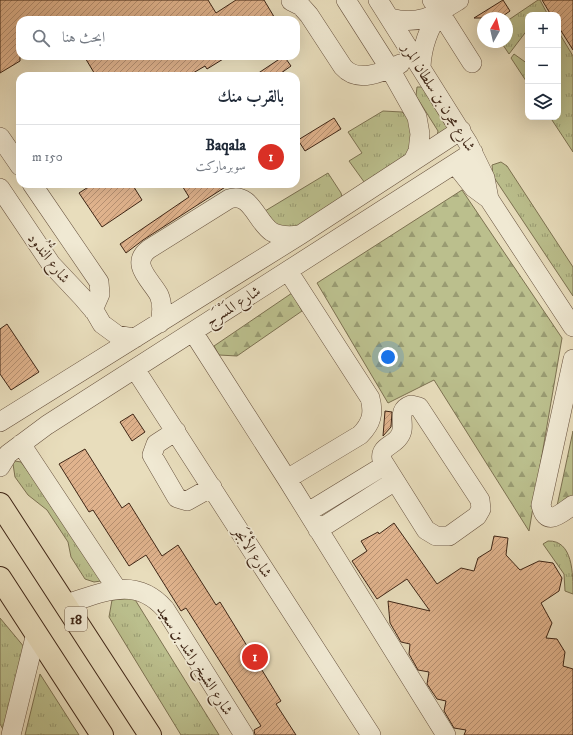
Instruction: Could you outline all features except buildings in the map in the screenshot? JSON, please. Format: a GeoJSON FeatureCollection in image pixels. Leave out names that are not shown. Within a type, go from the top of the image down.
{"type":"FeatureCollection","features":[{"type":"Feature","properties":{"kind":"main road","name":"18"},"geometry":{"type":"LineString","coordinates":[[0,504],[150,735]]}},
{"type":"Feature","properties":{"kind":"main road"},"geometry":{"type":"LineString","coordinates":[[0,578],[102,735]]}},
{"type":"Feature","properties":{"kind":"street"},"geometry":{"type":"LineString","coordinates":[[294,0],[309,15],[343,66],[351,74],[365,76],[417,62],[423,50],[436,6]]}},
{"type":"Feature","properties":{"kind":"street","name":"شارع مجرن بن سلطان المرر"},"geometry":{"type":"LineString","coordinates":[[346,0],[390,69],[418,121],[420,143],[414,159]]}},
{"type":"Feature","properties":{"kind":"street","name":"شارع مجرن بن سلطان المرر"},"geometry":{"type":"LineString","coordinates":[[378,0],[461,130],[485,178],[489,199]]}},
{"type":"Feature","properties":{"kind":"street"},"geometry":{"type":"LineString","coordinates":[[390,18],[410,22],[420,20],[436,6],[459,0]]}},
{"type":"Feature","properties":{"kind":"street"},"geometry":{"type":"LineString","coordinates":[[436,6],[472,63]]}},
{"type":"Feature","properties":{"kind":"street","name":"شارع المَسْرَج"},"geometry":{"type":"LineString","coordinates":[[0,422],[46,395],[300,236],[414,159],[461,130]]}},
{"type":"Feature","properties":{"kind":"street"},"geometry":{"type":"LineString","coordinates":[[0,137],[16,160]]}},
{"type":"Feature","properties":{"kind":"street","name":"شارع المَسْرَج"},"geometry":{"type":"LineString","coordinates":[[0,467],[8,454],[60,417],[473,152]]}},
{"type":"Feature","properties":{"kind":"street","name":"شارع مجرن بن سلطان المرر"},"geometry":{"type":"LineString","coordinates":[[455,164],[474,188],[489,199],[572,325]]}},
{"type":"Feature","properties":{"kind":"street","name":"شارع النُّدُود"},"geometry":{"type":"LineString","coordinates":[[0,188],[51,264],[98,317],[116,335],[135,338]]}},
{"type":"Feature","properties":{"kind":"street"},"geometry":{"type":"LineString","coordinates":[[35,188],[99,282],[100,294],[98,317],[104,343],[99,361]]}},
{"type":"Feature","properties":{"kind":"street"},"geometry":{"type":"LineString","coordinates":[[160,323],[161,302],[159,295],[141,267],[142,257],[149,249],[229,199],[238,197],[246,201],[266,228],[274,233],[300,236]]}},
{"type":"Feature","properties":{"kind":"street"},"geometry":{"type":"LineString","coordinates":[[336,211],[334,217],[337,228],[347,233]]}},
{"type":"Feature","properties":{"kind":"street"},"geometry":{"type":"LineString","coordinates":[[287,479],[360,435],[368,428],[372,418],[370,398],[288,271]]}},
{"type":"Feature","properties":{"kind":"street"},"geometry":{"type":"LineString","coordinates":[[193,332],[308,512],[446,735]]}},
{"type":"Feature","properties":{"kind":"street"},"geometry":{"type":"LineString","coordinates":[[573,359],[541,505],[546,515],[551,518],[556,517],[573,505]]}},
{"type":"Feature","properties":{"kind":"street","name":"شارع الأبْجَر"},"geometry":{"type":"LineString","coordinates":[[135,369],[371,735]]}},
{"type":"Feature","properties":{"kind":"street"},"geometry":{"type":"LineString","coordinates":[[46,395],[60,417]]}},
{"type":"Feature","properties":{"kind":"street"},"geometry":{"type":"LineString","coordinates":[[411,405],[419,407],[480,500],[480,513],[475,520],[449,536],[436,536],[426,530],[385,465],[381,454],[384,449],[395,441],[401,434],[401,416],[404,409],[411,405]]}},
{"type":"Feature","properties":{"kind":"street"},"geometry":{"type":"LineString","coordinates":[[176,431],[156,444],[152,455],[177,498],[187,501],[212,487]]}},
{"type":"Feature","properties":{"kind":"street"},"geometry":{"type":"LineString","coordinates":[[21,444],[117,590]]}},
{"type":"Feature","properties":{"kind":"street"},"geometry":{"type":"LineString","coordinates":[[308,512],[385,465]]}},
{"type":"Feature","properties":{"kind":"street"},"geometry":{"type":"LineString","coordinates":[[318,530],[395,481]]}},
{"type":"Feature","properties":{"kind":"street","name":"شارع الشيخ راشد بن سعيد"},"geometry":{"type":"LineString","coordinates":[[66,604],[117,590],[131,589],[150,595],[162,605],[244,735]]}},
{"type":"Feature","properties":{"kind":"street"},"geometry":{"type":"LineString","coordinates":[[11,735],[36,633]]}},
{"type":"Feature","properties":{"kind":"green space"},"geometry":{"type":"Polygon","coordinates":[[[538,0],[540,0],[546,12],[525,12],[525,33],[509,54],[505,48],[513,48],[513,17],[538,0]]]}},
{"type":"Feature","properties":{"kind":"green space"},"geometry":{"type":"Polygon","coordinates":[[[561,36],[573,56],[573,152],[552,120],[561,120],[561,36]]]}},
{"type":"Feature","properties":{"kind":"green space"},"geometry":{"type":"Polygon","coordinates":[[[514,54],[525,62],[525,79],[511,58],[514,54]]]}},
{"type":"Feature","properties":{"kind":"green space"},"geometry":{"type":"Polygon","coordinates":[[[417,87],[422,87],[452,136],[437,136],[438,131],[416,96],[417,87]]]}},
{"type":"Feature","properties":{"kind":"green space"},"geometry":{"type":"Polygon","coordinates":[[[383,111],[402,112],[419,128],[421,151],[367,186],[349,161],[362,153],[348,132],[383,111]]]}},
{"type":"Feature","properties":{"kind":"green space"},"geometry":{"type":"Polygon","coordinates":[[[501,162],[507,166],[573,267],[573,296],[493,176],[492,165],[501,162]]]}},
{"type":"Feature","properties":{"kind":"green space"},"geometry":{"type":"Polygon","coordinates":[[[328,173],[341,193],[343,201],[288,238],[265,211],[328,173]]]}},
{"type":"Feature","properties":{"kind":"green space"},"geometry":{"type":"Polygon","coordinates":[[[462,190],[562,338],[529,531],[434,380],[388,403],[317,283],[462,190]]]}},
{"type":"Feature","properties":{"kind":"green space"},"geometry":{"type":"Polygon","coordinates":[[[292,293],[302,311],[237,356],[219,355],[214,346],[292,293]]]}},
{"type":"Feature","properties":{"kind":"green space"},"geometry":{"type":"Polygon","coordinates":[[[573,431],[573,500],[557,506],[573,431]]]}},
{"type":"Feature","properties":{"kind":"green space"},"geometry":{"type":"Polygon","coordinates":[[[15,461],[21,462],[101,571],[101,581],[94,582],[85,579],[71,557],[68,542],[47,510],[28,495],[15,477],[13,464],[15,461]]]}},
{"type":"Feature","properties":{"kind":"green space"},"geometry":{"type":"Polygon","coordinates":[[[548,541],[556,542],[567,552],[572,568],[573,594],[565,591],[564,574],[543,544],[548,541]]]}},
{"type":"Feature","properties":{"kind":"green space"},"geometry":{"type":"Polygon","coordinates":[[[134,598],[219,735],[181,735],[109,617],[112,600],[134,598]]]}},
{"type":"Feature","properties":{"kind":"green space"},"geometry":{"type":"Polygon","coordinates":[[[0,618],[25,648],[4,731],[0,724],[0,618]]]}},
{"type":"Feature","properties":{"kind":"green space"},"geometry":{"type":"Polygon","coordinates":[[[40,674],[79,735],[25,735],[40,674]]]}},
{"type":"Feature","properties":{"kind":"place","name":"Baqala"},"geometry":{"type":"Point","coordinates":[255,657]}}]}
